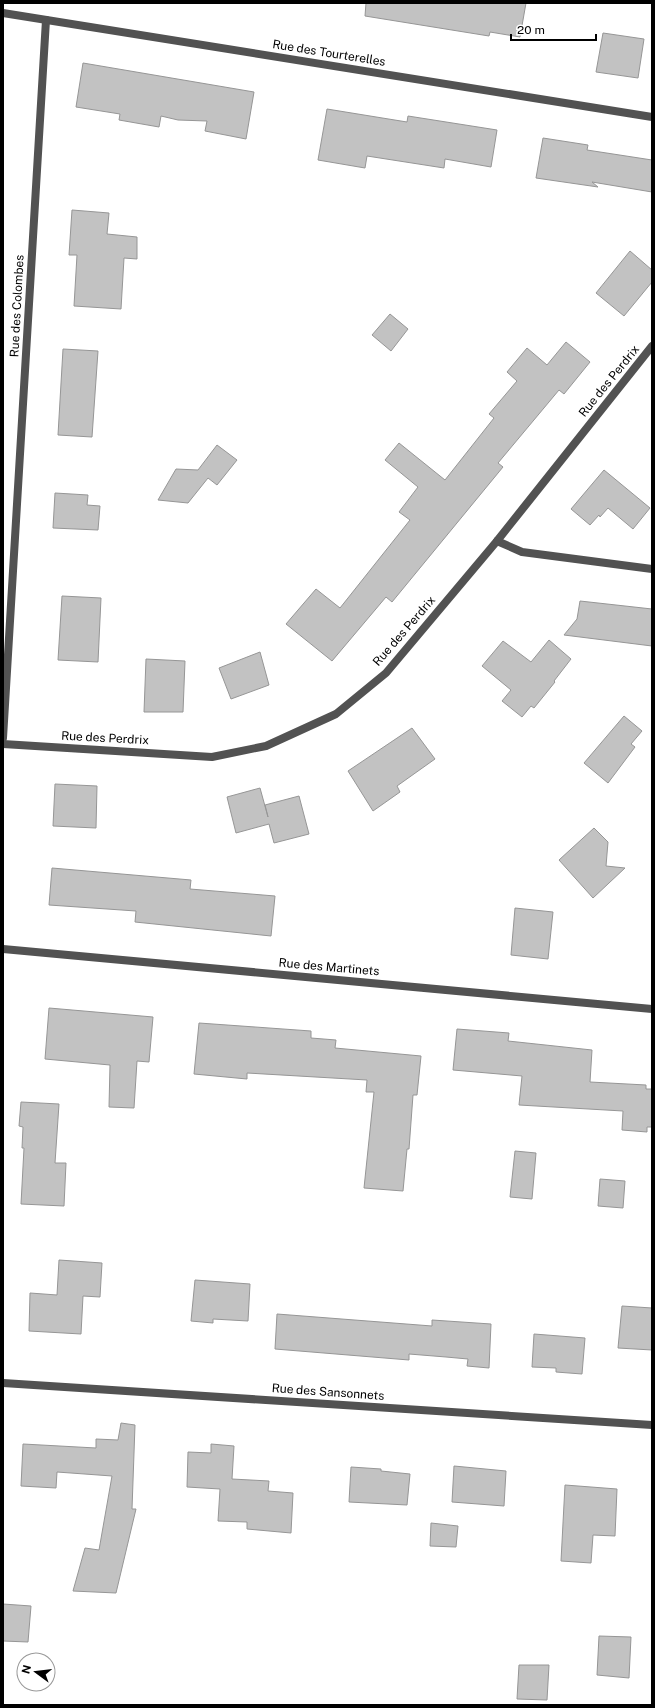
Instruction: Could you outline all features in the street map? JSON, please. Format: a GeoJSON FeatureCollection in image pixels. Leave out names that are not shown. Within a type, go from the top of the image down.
{"type":"FeatureCollection","features":[{"type":"Feature","properties":{"kind":"street","name":"Rue des Tourterelles"},"geometry":{"type":"LineString","coordinates":[[3,13],[652,117]]}},
{"type":"Feature","properties":{"kind":"street","name":"Rue des Colombes"},"geometry":{"type":"LineString","coordinates":[[3,738],[46,20]]}},
{"type":"Feature","properties":{"kind":"street","name":"Rue des Perdrix"},"geometry":{"type":"LineString","coordinates":[[3,744],[212,757],[266,746],[336,714],[386,672],[497,541],[652,346]]}},
{"type":"Feature","properties":{"kind":"street"},"geometry":{"type":"LineString","coordinates":[[497,541],[522,552],[652,569]]}},
{"type":"Feature","properties":{"kind":"street","name":"Rue des Martinets"},"geometry":{"type":"LineString","coordinates":[[3,950],[652,1009]]}},
{"type":"Feature","properties":{"kind":"street","name":"Rue des Sansonnets"},"geometry":{"type":"LineString","coordinates":[[3,1383],[652,1425]]}},
{"type":"Feature","properties":{"kind":"building"},"geometry":{"type":"Polygon","coordinates":[[[366,3],[526,3],[520,37],[490,32],[489,36],[365,16],[366,3]]]}},
{"type":"Feature","properties":{"kind":"building"},"geometry":{"type":"Polygon","coordinates":[[[603,33],[644,39],[638,78],[596,72],[603,33]]]}},
{"type":"Feature","properties":{"kind":"building"},"geometry":{"type":"Polygon","coordinates":[[[83,63],[254,92],[246,139],[205,131],[207,121],[178,120],[161,116],[159,127],[119,120],[120,114],[76,107],[83,63]]]}},
{"type":"Feature","properties":{"kind":"building"},"geometry":{"type":"Polygon","coordinates":[[[327,109],[407,122],[408,116],[497,130],[491,167],[445,159],[444,168],[367,156],[365,168],[318,160],[327,109]]]}},
{"type":"Feature","properties":{"kind":"building"},"geometry":{"type":"Polygon","coordinates":[[[543,138],[588,145],[587,150],[652,160],[652,192],[592,182],[598,187],[536,178],[543,138]]]}},
{"type":"Feature","properties":{"kind":"building"},"geometry":{"type":"Polygon","coordinates":[[[72,210],[109,213],[107,234],[137,237],[137,259],[124,258],[121,309],[74,306],[77,255],[69,255],[72,210]]]}},
{"type":"Feature","properties":{"kind":"building"},"geometry":{"type":"Polygon","coordinates":[[[630,251],[652,270],[652,282],[624,316],[596,293],[630,251]]]}},
{"type":"Feature","properties":{"kind":"building"},"geometry":{"type":"Polygon","coordinates":[[[390,314],[408,329],[391,351],[372,335],[390,314]]]}},
{"type":"Feature","properties":{"kind":"building"},"geometry":{"type":"Polygon","coordinates":[[[566,342],[590,362],[564,394],[559,390],[498,463],[503,467],[392,602],[386,597],[332,661],[286,624],[316,589],[340,608],[410,520],[399,512],[418,487],[385,460],[399,443],[445,480],[494,418],[489,414],[517,381],[507,372],[527,348],[547,365],[566,342]]]}},
{"type":"Feature","properties":{"kind":"building"},"geometry":{"type":"Polygon","coordinates":[[[63,349],[98,351],[92,437],[58,435],[63,349]]]}},
{"type":"Feature","properties":{"kind":"building"},"geometry":{"type":"Polygon","coordinates":[[[217,445],[237,460],[217,485],[208,478],[188,503],[158,500],[176,469],[198,470],[217,445]]]}},
{"type":"Feature","properties":{"kind":"building"},"geometry":{"type":"Polygon","coordinates":[[[604,470],[650,508],[633,529],[608,508],[590,525],[571,509],[604,470]]]}},
{"type":"Feature","properties":{"kind":"building"},"geometry":{"type":"Polygon","coordinates":[[[55,493],[88,495],[87,505],[100,506],[98,530],[53,528],[55,493]]]}},
{"type":"Feature","properties":{"kind":"building"},"geometry":{"type":"Polygon","coordinates":[[[62,596],[101,598],[98,662],[58,660],[62,596]]]}},
{"type":"Feature","properties":{"kind":"building"},"geometry":{"type":"Polygon","coordinates":[[[580,601],[652,609],[652,646],[564,635],[577,619],[580,601]]]}},
{"type":"Feature","properties":{"kind":"building"},"geometry":{"type":"Polygon","coordinates":[[[549,640],[571,659],[534,708],[531,706],[522,717],[502,701],[511,690],[482,666],[503,641],[531,662],[549,640]]]}},
{"type":"Feature","properties":{"kind":"building"},"geometry":{"type":"Polygon","coordinates":[[[260,652],[269,685],[231,699],[219,668],[260,652]]]}},
{"type":"Feature","properties":{"kind":"building"},"geometry":{"type":"Polygon","coordinates":[[[146,659],[185,661],[183,712],[144,712],[146,659]]]}},
{"type":"Feature","properties":{"kind":"building"},"geometry":{"type":"Polygon","coordinates":[[[624,716],[642,731],[631,744],[635,747],[608,783],[584,763],[624,716]]]}},
{"type":"Feature","properties":{"kind":"building"},"geometry":{"type":"Polygon","coordinates":[[[412,728],[435,759],[397,786],[400,792],[373,811],[348,771],[412,728]]]}},
{"type":"Feature","properties":{"kind":"building"},"geometry":{"type":"Polygon","coordinates":[[[55,784],[97,786],[96,828],[53,826],[55,784]]]}},
{"type":"Feature","properties":{"kind":"building"},"geometry":{"type":"Polygon","coordinates":[[[260,788],[268,817],[265,805],[299,796],[309,834],[274,843],[269,824],[236,833],[227,797],[260,788]]]}},
{"type":"Feature","properties":{"kind":"building"},"geometry":{"type":"Polygon","coordinates":[[[594,828],[608,842],[606,866],[625,868],[593,898],[559,860],[594,828]]]}},
{"type":"Feature","properties":{"kind":"building"},"geometry":{"type":"Polygon","coordinates":[[[52,868],[191,880],[190,889],[275,896],[271,936],[135,922],[136,911],[49,905],[52,868]]]}},
{"type":"Feature","properties":{"kind":"building"},"geometry":{"type":"Polygon","coordinates":[[[515,908],[553,912],[548,959],[511,955],[515,908]]]}},
{"type":"Feature","properties":{"kind":"building"},"geometry":{"type":"Polygon","coordinates":[[[49,1008],[153,1017],[149,1062],[137,1061],[134,1108],[109,1107],[110,1065],[45,1059],[49,1008]]]}},
{"type":"Feature","properties":{"kind":"building"},"geometry":{"type":"Polygon","coordinates":[[[199,1023],[311,1031],[311,1038],[336,1040],[335,1048],[421,1056],[417,1095],[413,1095],[409,1149],[407,1149],[403,1191],[364,1188],[374,1092],[366,1092],[367,1080],[247,1073],[247,1079],[194,1074],[199,1023]]]}},
{"type":"Feature","properties":{"kind":"building"},"geometry":{"type":"Polygon","coordinates":[[[457,1029],[509,1033],[508,1041],[592,1050],[590,1082],[646,1085],[646,1089],[652,1089],[652,1127],[647,1127],[647,1132],[622,1130],[623,1111],[519,1105],[522,1076],[453,1070],[457,1029]]]}},
{"type":"Feature","properties":{"kind":"building"},"geometry":{"type":"Polygon","coordinates":[[[21,1102],[59,1104],[55,1163],[66,1163],[64,1206],[21,1204],[24,1148],[22,1148],[23,1127],[19,1126],[21,1102]]]}},
{"type":"Feature","properties":{"kind":"building"},"geometry":{"type":"Polygon","coordinates":[[[515,1151],[536,1153],[532,1199],[510,1197],[515,1151]]]}},
{"type":"Feature","properties":{"kind":"building"},"geometry":{"type":"Polygon","coordinates":[[[600,1179],[625,1181],[623,1208],[598,1206],[600,1179]]]}},
{"type":"Feature","properties":{"kind":"building"},"geometry":{"type":"Polygon","coordinates":[[[59,1260],[102,1263],[100,1297],[83,1296],[81,1334],[29,1331],[30,1293],[57,1295],[59,1260]]]}},
{"type":"Feature","properties":{"kind":"building"},"geometry":{"type":"Polygon","coordinates":[[[195,1280],[250,1284],[248,1321],[213,1319],[213,1323],[191,1321],[195,1280]]]}},
{"type":"Feature","properties":{"kind":"building"},"geometry":{"type":"Polygon","coordinates":[[[622,1306],[652,1308],[652,1350],[618,1348],[622,1306]]]}},
{"type":"Feature","properties":{"kind":"building"},"geometry":{"type":"Polygon","coordinates":[[[277,1314],[432,1326],[432,1320],[491,1324],[489,1368],[467,1366],[468,1359],[446,1357],[409,1354],[409,1360],[275,1349],[277,1314]]]}},
{"type":"Feature","properties":{"kind":"building"},"geometry":{"type":"Polygon","coordinates":[[[534,1334],[585,1338],[582,1374],[556,1372],[556,1368],[532,1367],[534,1334]]]}},
{"type":"Feature","properties":{"kind":"building"},"geometry":{"type":"Polygon","coordinates":[[[121,1423],[135,1425],[132,1509],[136,1509],[116,1593],[73,1591],[85,1548],[99,1550],[112,1476],[57,1472],[56,1488],[21,1486],[23,1444],[96,1448],[96,1439],[118,1440],[121,1423]]]}},
{"type":"Feature","properties":{"kind":"building"},"geometry":{"type":"Polygon","coordinates":[[[211,1444],[234,1446],[232,1479],[269,1481],[268,1491],[293,1493],[291,1533],[247,1529],[247,1522],[218,1521],[220,1489],[187,1487],[188,1452],[211,1453],[211,1444]]]}},
{"type":"Feature","properties":{"kind":"building"},"geometry":{"type":"Polygon","coordinates":[[[454,1466],[506,1471],[504,1506],[452,1502],[454,1466]]]}},
{"type":"Feature","properties":{"kind":"building"},"geometry":{"type":"Polygon","coordinates":[[[351,1467],[381,1469],[381,1471],[410,1474],[407,1505],[349,1502],[351,1467]]]}},
{"type":"Feature","properties":{"kind":"building"},"geometry":{"type":"Polygon","coordinates":[[[565,1485],[617,1489],[615,1536],[593,1535],[591,1563],[561,1561],[565,1485]]]}},
{"type":"Feature","properties":{"kind":"building"},"geometry":{"type":"Polygon","coordinates":[[[431,1523],[458,1526],[456,1547],[430,1546],[431,1523]]]}},
{"type":"Feature","properties":{"kind":"building"},"geometry":{"type":"Polygon","coordinates":[[[3,1604],[31,1606],[28,1642],[3,1641],[3,1604]]]}},
{"type":"Feature","properties":{"kind":"building"},"geometry":{"type":"Polygon","coordinates":[[[599,1636],[631,1637],[629,1678],[597,1675],[599,1636]]]}},
{"type":"Feature","properties":{"kind":"building"},"geometry":{"type":"Polygon","coordinates":[[[519,1665],[549,1665],[547,1700],[517,1699],[519,1665]]]}}]}
